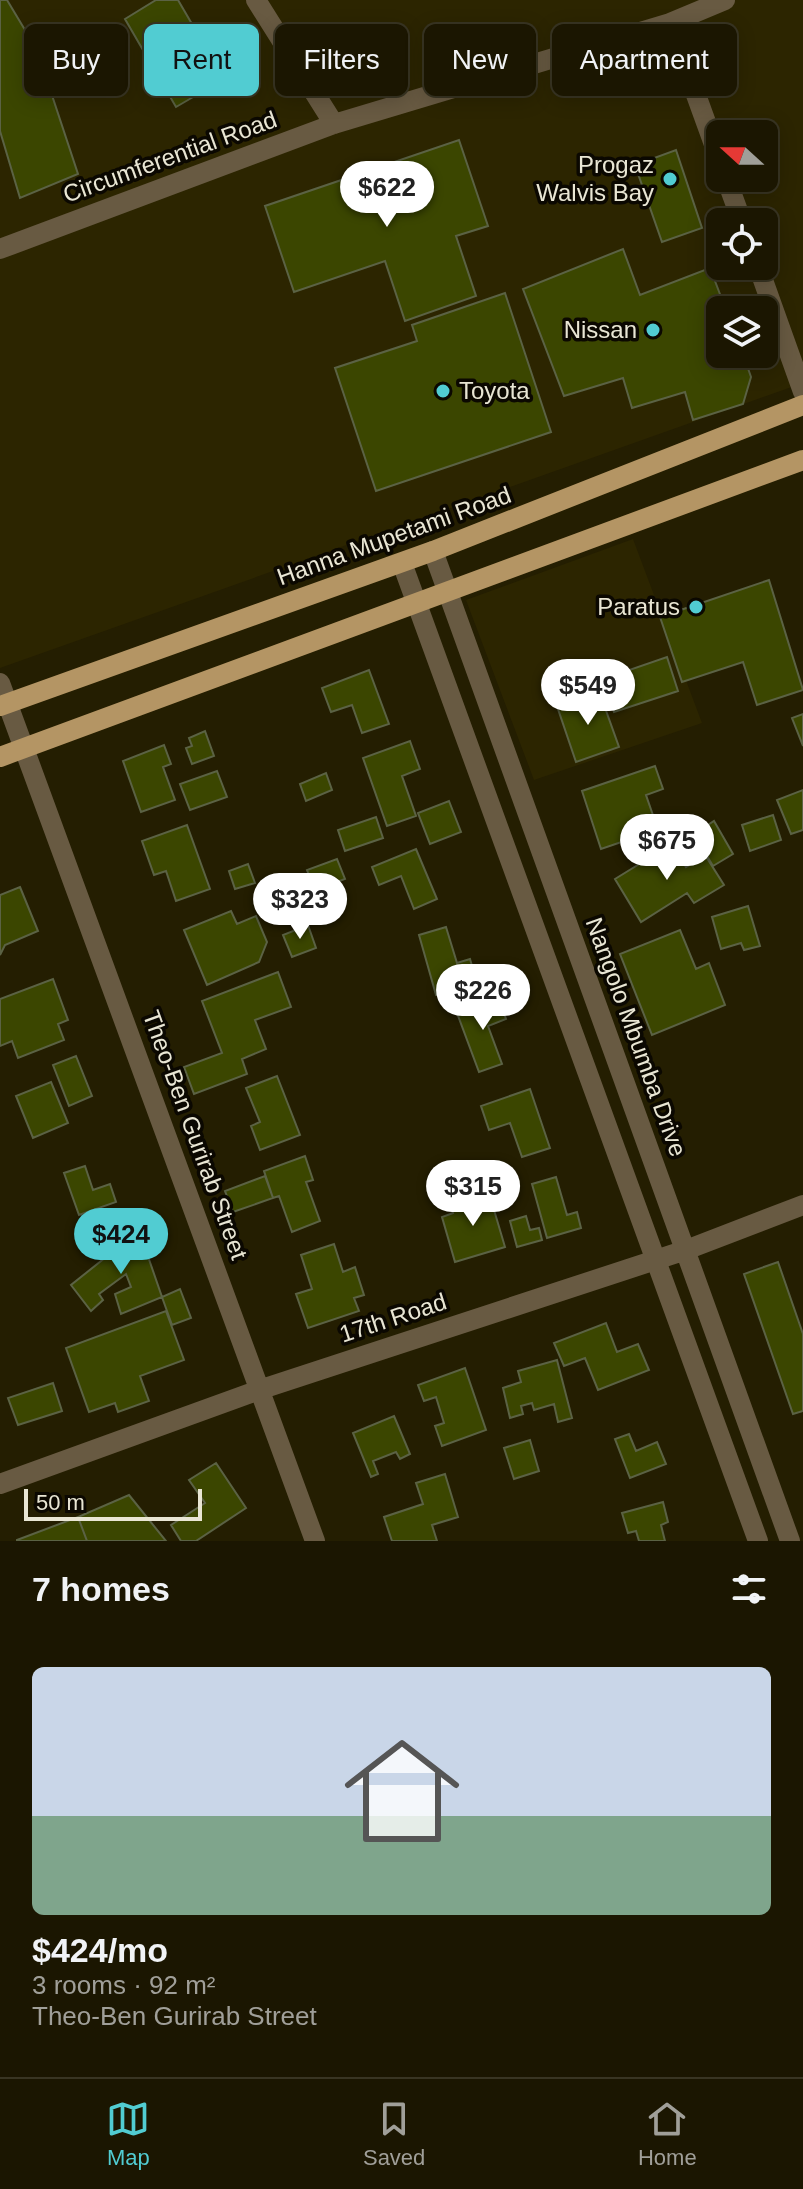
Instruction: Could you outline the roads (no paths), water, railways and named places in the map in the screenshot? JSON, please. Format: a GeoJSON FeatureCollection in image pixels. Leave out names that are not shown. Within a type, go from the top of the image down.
{"type":"FeatureCollection","features":[{"type":"Feature","properties":{"kind":"main road","name":"Hanna Mupetami Road"},"geometry":{"type":"LineString","coordinates":[[4,704],[402,563],[803,405]]}},
{"type":"Feature","properties":{"kind":"main road"},"geometry":{"type":"LineString","coordinates":[[0,757],[803,460]]}},
{"type":"Feature","properties":{"kind":"street"},"geometry":{"type":"LineString","coordinates":[[256,0],[334,124]]}},
{"type":"Feature","properties":{"kind":"street","name":"Circumferential Road"},"geometry":{"type":"LineString","coordinates":[[0,249],[334,124],[670,23],[725,0]]}},
{"type":"Feature","properties":{"kind":"street"},"geometry":{"type":"LineString","coordinates":[[670,23],[706,122]]}},
{"type":"Feature","properties":{"kind":"street"},"geometry":{"type":"LineString","coordinates":[[763,280],[803,392]]}},
{"type":"Feature","properties":{"kind":"street","name":"Nangolo Mbumba Drive"},"geometry":{"type":"LineString","coordinates":[[433,551],[790,1541]]}},
{"type":"Feature","properties":{"kind":"street"},"geometry":{"type":"LineString","coordinates":[[402,563],[758,1541]]}},
{"type":"Feature","properties":{"kind":"street","name":"Theo-Ben Gurirab Street"},"geometry":{"type":"LineString","coordinates":[[0,683],[4,704],[24,748],[262,1389],[315,1541]]}},
{"type":"Feature","properties":{"kind":"street","name":"17th Road"},"geometry":{"type":"LineString","coordinates":[[0,1484],[262,1389],[686,1250],[803,1205]]}},
{"type":"Feature","properties":{"kind":"place","name":"Progaz Walvis Bay"},"geometry":{"type":"Point","coordinates":[670,179]}},
{"type":"Feature","properties":{"kind":"place","name":"Nissan"},"geometry":{"type":"Point","coordinates":[653,330]}},
{"type":"Feature","properties":{"kind":"place","name":"Toyota"},"geometry":{"type":"Point","coordinates":[443,391]}},
{"type":"Feature","properties":{"kind":"place","name":"Paratus"},"geometry":{"type":"Point","coordinates":[696,607]}}]}
